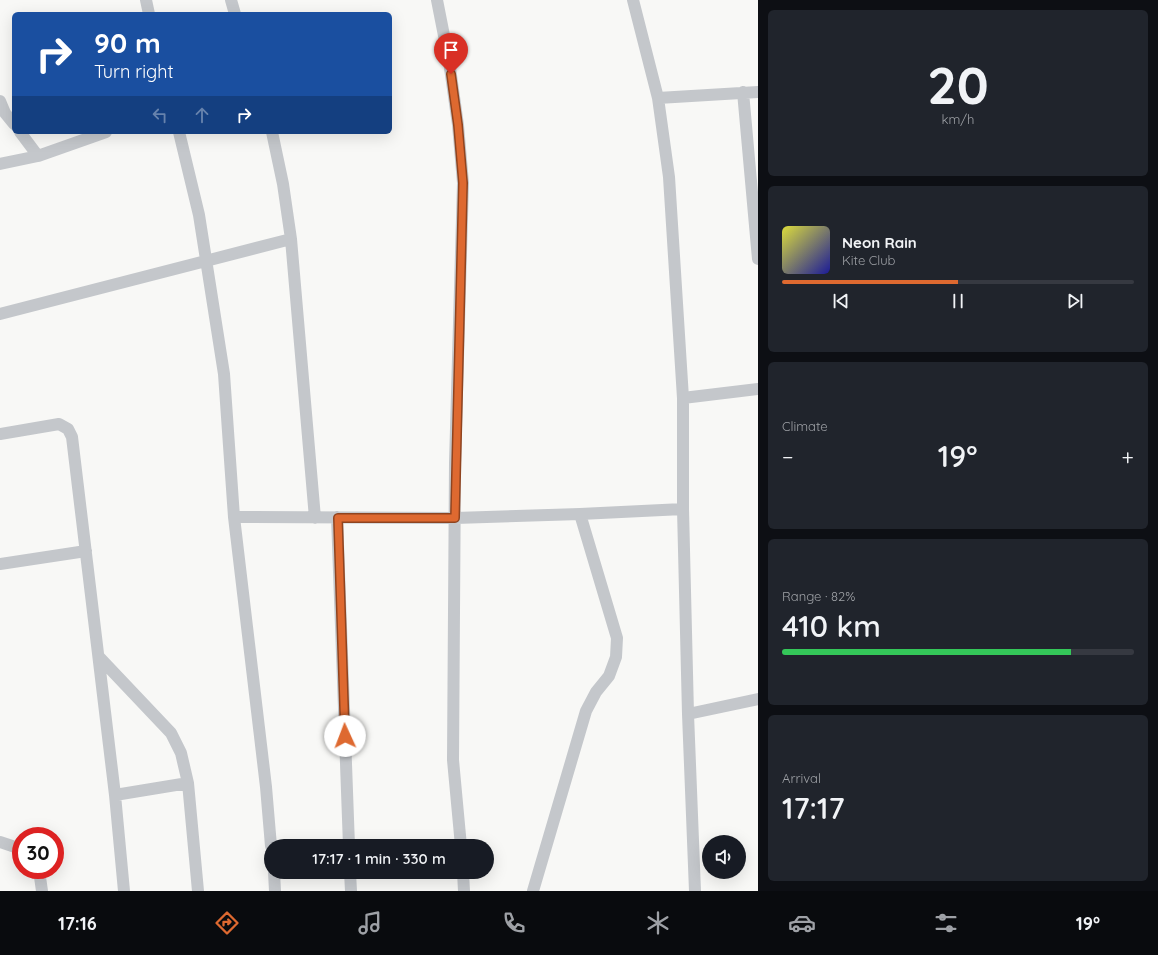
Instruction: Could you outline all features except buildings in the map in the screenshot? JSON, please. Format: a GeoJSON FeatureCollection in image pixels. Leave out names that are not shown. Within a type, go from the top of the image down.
{"type":"FeatureCollection","features":[{"type":"Feature","properties":{"kind":"street"},"geometry":{"type":"LineString","coordinates":[[146,0],[149,12]]}},
{"type":"Feature","properties":{"kind":"street"},"geometry":{"type":"LineString","coordinates":[[231,0],[235,12]]}},
{"type":"Feature","properties":{"kind":"street"},"geometry":{"type":"LineString","coordinates":[[437,0],[449,61],[458,125],[463,183],[455,518],[453,760],[460,839]]}},
{"type":"Feature","properties":{"kind":"street"},"geometry":{"type":"LineString","coordinates":[[633,0],[658,98],[669,177],[683,398],[683,509],[688,714],[695,891]]}},
{"type":"Feature","properties":{"kind":"street"},"geometry":{"type":"LineString","coordinates":[[743,92],[758,259]]}},
{"type":"Feature","properties":{"kind":"street"},"geometry":{"type":"LineString","coordinates":[[658,98],[758,92]]}},
{"type":"Feature","properties":{"kind":"street"},"geometry":{"type":"LineString","coordinates":[[0,101],[5,113],[12,122]]}},
{"type":"Feature","properties":{"kind":"street"},"geometry":{"type":"LineString","coordinates":[[22,134],[38,156]]}},
{"type":"Feature","properties":{"kind":"street"},"geometry":{"type":"LineString","coordinates":[[0,164],[38,156],[100,134]]}},
{"type":"Feature","properties":{"kind":"street"},"geometry":{"type":"LineString","coordinates":[[179,134],[200,215],[224,374],[234,518],[266,787],[270,839]]}},
{"type":"Feature","properties":{"kind":"street"},"geometry":{"type":"LineString","coordinates":[[272,134],[284,184],[291,239],[315,518]]}},
{"type":"Feature","properties":{"kind":"street"},"geometry":{"type":"LineString","coordinates":[[0,314],[291,239]]}},
{"type":"Feature","properties":{"kind":"street"},"geometry":{"type":"LineString","coordinates":[[683,398],[758,389]]}},
{"type":"Feature","properties":{"kind":"street"},"geometry":{"type":"LineString","coordinates":[[0,434],[59,424],[68,429],[72,437],[115,795],[124,891]]}},
{"type":"Feature","properties":{"kind":"street"},"geometry":{"type":"LineString","coordinates":[[234,518],[455,518],[683,509]]}},
{"type":"Feature","properties":{"kind":"street"},"geometry":{"type":"LineString","coordinates":[[533,891],[586,711],[596,692],[609,676],[616,657],[617,638],[580,514]]}},
{"type":"Feature","properties":{"kind":"street"},"geometry":{"type":"LineString","coordinates":[[338,518],[349,839]]}},
{"type":"Feature","properties":{"kind":"street"},"geometry":{"type":"LineString","coordinates":[[0,564],[86,551]]}},
{"type":"Feature","properties":{"kind":"street"},"geometry":{"type":"LineString","coordinates":[[99,657],[170,734],[181,753],[188,783],[198,891]]}},
{"type":"Feature","properties":{"kind":"street"},"geometry":{"type":"LineString","coordinates":[[688,714],[758,699]]}},
{"type":"Feature","properties":{"kind":"street"},"geometry":{"type":"LineString","coordinates":[[115,795],[188,783]]}},
{"type":"Feature","properties":{"kind":"street"},"geometry":{"type":"LineString","coordinates":[[0,842],[12,846]]}},
{"type":"Feature","properties":{"kind":"street"},"geometry":{"type":"LineString","coordinates":[[40,879],[42,891]]}},
{"type":"Feature","properties":{"kind":"street"},"geometry":{"type":"LineString","coordinates":[[274,879],[275,891]]}},
{"type":"Feature","properties":{"kind":"street"},"geometry":{"type":"LineString","coordinates":[[350,879],[351,891]]}},
{"type":"Feature","properties":{"kind":"street"},"geometry":{"type":"LineString","coordinates":[[463,879],[464,891]]}},
{"type":"Feature","properties":{"kind":"route"},"geometry":{"type":"LineString","coordinates":[[345,736],[338,518],[455,518],[455,463],[463,183],[458,125],[451,74]]}}]}
